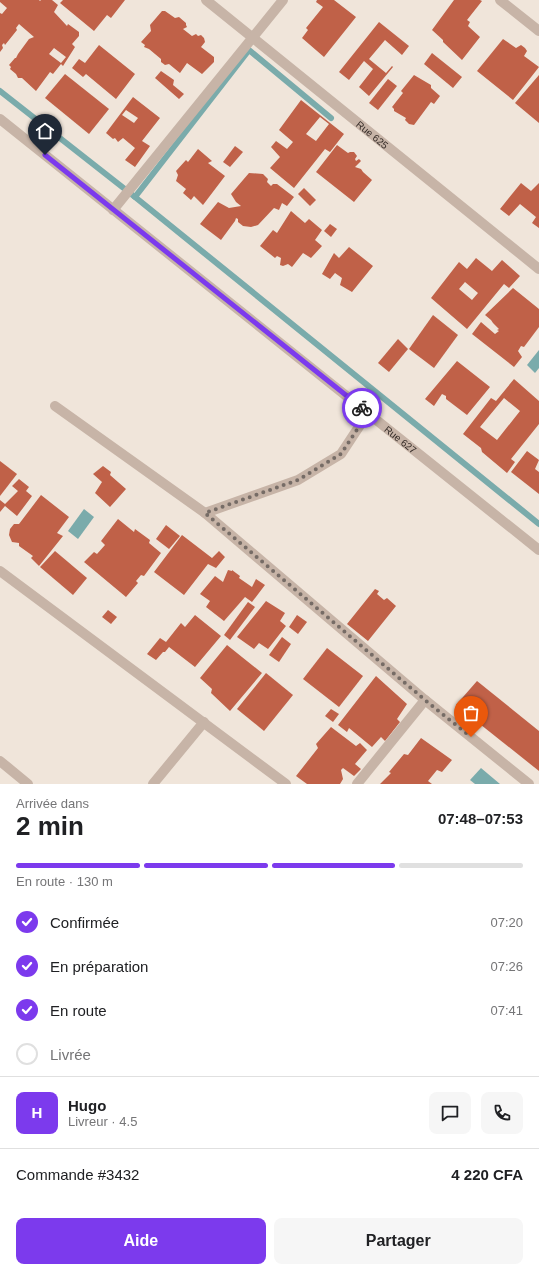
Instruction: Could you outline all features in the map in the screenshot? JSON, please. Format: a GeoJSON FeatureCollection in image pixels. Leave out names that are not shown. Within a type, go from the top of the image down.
{"type":"FeatureCollection","features":[{"type":"Feature","properties":{"kind":"street","name":"Rue 625"},"geometry":{"type":"LineString","coordinates":[[206,0],[539,269]]}},
{"type":"Feature","properties":{"kind":"street"},"geometry":{"type":"LineString","coordinates":[[113,210],[283,0]]}},
{"type":"Feature","properties":{"kind":"street"},"geometry":{"type":"LineString","coordinates":[[500,0],[539,31]]}},
{"type":"Feature","properties":{"kind":"street","name":"Rue 627"},"geometry":{"type":"LineString","coordinates":[[0,119],[539,550]]}},
{"type":"Feature","properties":{"kind":"street"},"geometry":{"type":"LineString","coordinates":[[55,406],[205,513],[425,700],[529,784]]}},
{"type":"Feature","properties":{"kind":"street"},"geometry":{"type":"LineString","coordinates":[[205,513],[298,480],[341,454],[368,413]]}},
{"type":"Feature","properties":{"kind":"street"},"geometry":{"type":"LineString","coordinates":[[0,571],[286,784]]}},
{"type":"Feature","properties":{"kind":"street"},"geometry":{"type":"LineString","coordinates":[[357,784],[425,700]]}},
{"type":"Feature","properties":{"kind":"street"},"geometry":{"type":"LineString","coordinates":[[153,784],[204,722]]}},
{"type":"Feature","properties":{"kind":"street"},"geometry":{"type":"LineString","coordinates":[[0,761],[28,784]]}},
{"type":"Feature","properties":{"kind":"water"},"geometry":{"type":"Polygon","coordinates":[[[539,350],[539,368],[535,373],[527,365],[539,350]]]}},
{"type":"Feature","properties":{"kind":"water"},"geometry":{"type":"Polygon","coordinates":[[[84,509],[94,517],[78,539],[68,531],[84,509]]]}},
{"type":"Feature","properties":{"kind":"water"},"geometry":{"type":"Polygon","coordinates":[[[481,768],[500,784],[475,784],[470,780],[481,768]]]}},
{"type":"Feature","properties":{"kind":"building"},"geometry":{"type":"Polygon","coordinates":[[[0,0],[52,0],[58,5],[54,12],[67,26],[68,24],[79,32],[79,36],[72,44],[75,47],[63,66],[61,64],[53,74],[50,72],[36,91],[22,78],[18,78],[10,69],[11,67],[9,65],[16,58],[29,39],[34,37],[19,24],[16,28],[17,30],[5,45],[4,43],[2,45],[3,48],[0,52],[0,13],[2,14],[7,8],[0,2],[0,0]],[[54,48],[49,54],[61,63],[66,57],[54,48]]]}},
{"type":"Feature","properties":{"kind":"building"},"geometry":{"type":"Polygon","coordinates":[[[63,0],[125,0],[111,18],[107,15],[94,31],[60,3],[63,0]]]}},
{"type":"Feature","properties":{"kind":"building"},"geometry":{"type":"Polygon","coordinates":[[[317,0],[334,0],[356,17],[324,57],[302,38],[308,30],[306,28],[323,7],[316,2],[317,0]]]}},
{"type":"Feature","properties":{"kind":"building"},"geometry":{"type":"Polygon","coordinates":[[[454,0],[482,1],[467,20],[470,22],[468,26],[480,37],[462,60],[432,30],[454,0]]]}},
{"type":"Feature","properties":{"kind":"building"},"geometry":{"type":"Polygon","coordinates":[[[162,11],[165,11],[175,18],[179,17],[186,23],[187,27],[183,29],[192,36],[196,34],[198,36],[201,35],[204,38],[205,42],[201,47],[214,57],[214,62],[202,74],[187,63],[180,73],[169,64],[165,65],[161,62],[161,59],[149,49],[144,47],[145,45],[141,42],[151,31],[150,25],[162,11]]]}},
{"type":"Feature","properties":{"kind":"building"},"geometry":{"type":"Polygon","coordinates":[[[379,22],[409,46],[402,55],[385,40],[369,59],[386,73],[392,66],[393,67],[369,96],[359,87],[373,69],[364,61],[349,80],[339,72],[379,22]]]}},
{"type":"Feature","properties":{"kind":"building"},"geometry":{"type":"Polygon","coordinates":[[[503,39],[516,48],[521,45],[525,48],[527,51],[524,56],[539,67],[513,100],[477,71],[503,39]]]}},
{"type":"Feature","properties":{"kind":"building"},"geometry":{"type":"Polygon","coordinates":[[[99,45],[135,74],[116,99],[86,74],[83,77],[72,68],[79,59],[85,63],[99,45]]]}},
{"type":"Feature","properties":{"kind":"building"},"geometry":{"type":"Polygon","coordinates":[[[432,53],[462,77],[453,88],[424,64],[432,53]]]}},
{"type":"Feature","properties":{"kind":"building"},"geometry":{"type":"Polygon","coordinates":[[[161,71],[174,80],[173,85],[184,94],[179,99],[155,78],[161,71]]]}},
{"type":"Feature","properties":{"kind":"building"},"geometry":{"type":"Polygon","coordinates":[[[65,74],[109,109],[89,134],[45,98],[65,74]]]}},
{"type":"Feature","properties":{"kind":"building"},"geometry":{"type":"Polygon","coordinates":[[[414,75],[431,85],[431,88],[440,96],[434,104],[431,102],[414,125],[409,124],[405,120],[406,118],[394,111],[392,107],[403,93],[401,91],[414,75]]]}},
{"type":"Feature","properties":{"kind":"building"},"geometry":{"type":"Polygon","coordinates":[[[539,75],[539,123],[515,103],[539,75]]]}},
{"type":"Feature","properties":{"kind":"building"},"geometry":{"type":"Polygon","coordinates":[[[388,79],[397,86],[378,110],[369,103],[388,79]]]}},
{"type":"Feature","properties":{"kind":"building"},"geometry":{"type":"Polygon","coordinates":[[[133,97],[160,118],[142,141],[150,146],[135,167],[125,160],[135,148],[123,138],[118,142],[115,138],[113,139],[106,133],[133,97]],[[126,110],[122,115],[134,123],[138,118],[126,110]]]}},
{"type":"Feature","properties":{"kind":"building"},"geometry":{"type":"Polygon","coordinates":[[[301,100],[344,134],[330,152],[325,149],[294,188],[270,168],[280,157],[271,147],[276,141],[287,149],[293,142],[279,130],[301,100]],[[320,117],[306,134],[316,141],[329,124],[320,117]]]}},
{"type":"Feature","properties":{"kind":"building"},"geometry":{"type":"Polygon","coordinates":[[[337,145],[348,153],[354,152],[357,156],[355,159],[356,161],[359,159],[361,161],[355,167],[361,169],[372,180],[354,202],[316,172],[337,145]]]}},
{"type":"Feature","properties":{"kind":"building"},"geometry":{"type":"Polygon","coordinates":[[[235,146],[243,152],[230,167],[223,162],[235,146]]]}},
{"type":"Feature","properties":{"kind":"building"},"geometry":{"type":"Polygon","coordinates":[[[198,149],[212,161],[208,163],[225,176],[203,205],[194,196],[191,200],[183,193],[186,189],[176,181],[178,175],[176,171],[186,160],[188,162],[198,149]]]}},
{"type":"Feature","properties":{"kind":"building"},"geometry":{"type":"Polygon","coordinates":[[[249,173],[263,174],[268,179],[267,182],[271,186],[273,184],[277,184],[294,197],[287,206],[282,203],[279,210],[274,208],[258,225],[251,227],[243,226],[236,218],[221,240],[200,224],[218,202],[229,208],[241,206],[236,202],[231,194],[249,173]]]}},
{"type":"Feature","properties":{"kind":"building"},"geometry":{"type":"Polygon","coordinates":[[[521,183],[531,191],[539,183],[539,228],[532,223],[536,217],[520,204],[509,216],[500,209],[521,183]]]}},
{"type":"Feature","properties":{"kind":"building"},"geometry":{"type":"Polygon","coordinates":[[[304,188],[316,200],[310,206],[298,194],[304,188]]]}},
{"type":"Feature","properties":{"kind":"building"},"geometry":{"type":"Polygon","coordinates":[[[291,211],[305,223],[309,219],[322,230],[315,240],[322,246],[311,258],[303,253],[292,267],[288,264],[283,266],[280,265],[281,258],[277,256],[275,258],[260,246],[273,230],[277,233],[291,211]]]}},
{"type":"Feature","properties":{"kind":"building"},"geometry":{"type":"Polygon","coordinates":[[[330,224],[337,229],[331,237],[324,231],[330,224]]]}},
{"type":"Feature","properties":{"kind":"building"},"geometry":{"type":"Polygon","coordinates":[[[349,247],[373,266],[352,292],[340,285],[342,278],[335,273],[330,279],[322,274],[334,253],[339,258],[349,247]]]}},
{"type":"Feature","properties":{"kind":"building"},"geometry":{"type":"Polygon","coordinates":[[[476,258],[492,271],[502,260],[520,276],[509,288],[504,284],[467,329],[431,298],[459,262],[467,269],[476,258]],[[465,282],[459,289],[472,300],[478,293],[465,282]]]}},
{"type":"Feature","properties":{"kind":"building"},"geometry":{"type":"Polygon","coordinates":[[[513,288],[539,309],[539,327],[524,347],[521,346],[518,351],[522,357],[514,367],[472,334],[481,322],[495,334],[499,331],[497,330],[499,329],[485,315],[513,288]]]}},
{"type":"Feature","properties":{"kind":"building"},"geometry":{"type":"Polygon","coordinates":[[[433,315],[458,335],[434,368],[409,349],[433,315]]]}},
{"type":"Feature","properties":{"kind":"building"},"geometry":{"type":"Polygon","coordinates":[[[398,339],[408,349],[389,372],[378,363],[398,339]]]}},
{"type":"Feature","properties":{"kind":"building"},"geometry":{"type":"Polygon","coordinates":[[[457,361],[490,387],[467,415],[446,399],[446,396],[442,394],[434,406],[425,399],[457,361]]]}},
{"type":"Feature","properties":{"kind":"building"},"geometry":{"type":"Polygon","coordinates":[[[514,379],[539,401],[539,424],[511,459],[515,462],[507,473],[482,452],[481,448],[463,434],[491,398],[496,401],[514,379]],[[504,398],[480,427],[497,440],[520,411],[504,398]]]}},
{"type":"Feature","properties":{"kind":"building"},"geometry":{"type":"Polygon","coordinates":[[[527,451],[539,460],[535,469],[539,472],[539,494],[511,472],[527,451]]]}},
{"type":"Feature","properties":{"kind":"building"},"geometry":{"type":"Polygon","coordinates":[[[0,461],[17,474],[0,496],[0,461]]]}},
{"type":"Feature","properties":{"kind":"building"},"geometry":{"type":"Polygon","coordinates":[[[103,466],[111,472],[110,475],[126,489],[110,507],[95,493],[102,482],[93,474],[103,466]]]}},
{"type":"Feature","properties":{"kind":"building"},"geometry":{"type":"Polygon","coordinates":[[[19,479],[29,487],[26,491],[32,496],[17,516],[5,506],[0,512],[0,500],[5,504],[18,491],[12,486],[19,479]]]}},
{"type":"Feature","properties":{"kind":"building"},"geometry":{"type":"Polygon","coordinates":[[[41,495],[69,517],[57,533],[63,536],[39,566],[31,558],[33,556],[19,546],[19,543],[12,542],[9,535],[10,529],[14,524],[19,524],[41,495]]]}},
{"type":"Feature","properties":{"kind":"building"},"geometry":{"type":"Polygon","coordinates":[[[118,519],[134,532],[135,529],[150,540],[149,543],[161,553],[144,576],[141,575],[136,581],[138,583],[126,597],[84,562],[94,552],[97,554],[105,545],[101,541],[118,519]]]}},
{"type":"Feature","properties":{"kind":"building"},"geometry":{"type":"Polygon","coordinates":[[[166,525],[180,536],[169,549],[156,539],[166,525]]]}},
{"type":"Feature","properties":{"kind":"building"},"geometry":{"type":"Polygon","coordinates":[[[182,535],[212,558],[219,551],[225,557],[216,568],[208,564],[184,595],[154,572],[182,535]]]}},
{"type":"Feature","properties":{"kind":"building"},"geometry":{"type":"Polygon","coordinates":[[[55,551],[87,578],[73,595],[40,567],[55,551]]]}},
{"type":"Feature","properties":{"kind":"building"},"geometry":{"type":"Polygon","coordinates":[[[228,570],[232,570],[240,576],[239,578],[252,587],[256,579],[265,585],[252,602],[245,597],[224,621],[206,607],[210,601],[200,594],[215,576],[223,582],[228,570]]]}},
{"type":"Feature","properties":{"kind":"building"},"geometry":{"type":"Polygon","coordinates":[[[375,589],[379,591],[377,594],[384,600],[387,598],[396,606],[368,641],[347,624],[375,589]]]}},
{"type":"Feature","properties":{"kind":"building"},"geometry":{"type":"Polygon","coordinates":[[[266,601],[285,613],[280,621],[286,626],[268,649],[259,643],[254,649],[237,637],[266,601]]]}},
{"type":"Feature","properties":{"kind":"building"},"geometry":{"type":"Polygon","coordinates":[[[248,602],[255,607],[230,640],[224,635],[248,602]]]}},
{"type":"Feature","properties":{"kind":"building"},"geometry":{"type":"Polygon","coordinates":[[[108,610],[117,617],[111,624],[102,617],[108,610]]]}},
{"type":"Feature","properties":{"kind":"building"},"geometry":{"type":"Polygon","coordinates":[[[195,615],[221,636],[195,667],[169,647],[156,660],[147,654],[160,638],[166,642],[181,623],[185,627],[195,615]]]}},
{"type":"Feature","properties":{"kind":"building"},"geometry":{"type":"Polygon","coordinates":[[[297,615],[307,622],[298,634],[289,627],[297,615]]]}},
{"type":"Feature","properties":{"kind":"building"},"geometry":{"type":"Polygon","coordinates":[[[282,637],[291,644],[279,662],[269,655],[282,637]]]}},
{"type":"Feature","properties":{"kind":"building"},"geometry":{"type":"Polygon","coordinates":[[[227,645],[262,673],[230,711],[211,693],[212,689],[200,678],[227,645]]]}},
{"type":"Feature","properties":{"kind":"building"},"geometry":{"type":"Polygon","coordinates":[[[327,648],[363,676],[339,707],[303,679],[327,648]]]}},
{"type":"Feature","properties":{"kind":"building"},"geometry":{"type":"Polygon","coordinates":[[[266,673],[293,695],[264,731],[237,709],[266,673]]]}},
{"type":"Feature","properties":{"kind":"building"},"geometry":{"type":"Polygon","coordinates":[[[376,676],[407,704],[397,719],[400,722],[385,741],[381,737],[372,747],[349,728],[347,732],[338,725],[376,676]]]}},
{"type":"Feature","properties":{"kind":"building"},"geometry":{"type":"Polygon","coordinates":[[[477,681],[539,731],[539,771],[456,705],[477,681]]]}},
{"type":"Feature","properties":{"kind":"building"},"geometry":{"type":"Polygon","coordinates":[[[331,709],[339,714],[333,722],[325,716],[331,709]]]}},
{"type":"Feature","properties":{"kind":"building"},"geometry":{"type":"Polygon","coordinates":[[[331,727],[356,746],[360,743],[367,750],[355,764],[361,769],[354,776],[343,768],[341,770],[343,779],[340,784],[307,784],[296,776],[318,748],[316,744],[331,727]]]}},
{"type":"Feature","properties":{"kind":"building"},"geometry":{"type":"Polygon","coordinates":[[[421,738],[452,760],[442,772],[437,770],[428,781],[432,784],[380,784],[391,773],[389,772],[404,754],[408,755],[421,738]]]}},
{"type":"Feature","properties":{"kind":"waterway"},"geometry":{"type":"LineString","coordinates":[[135,197],[249,50],[331,118]]}},
{"type":"Feature","properties":{"kind":"waterway"},"geometry":{"type":"LineString","coordinates":[[0,91],[135,197],[539,524]]}},
{"type":"Feature","properties":{"kind":"way so far"},"geometry":{"type":"LineString","coordinates":[[362,408],[368,413],[341,454],[298,480],[205,513],[425,700],[471,737]]}},
{"type":"Feature","properties":{"kind":"route"},"geometry":{"type":"LineString","coordinates":[[45,155],[362,408]]}}]}
